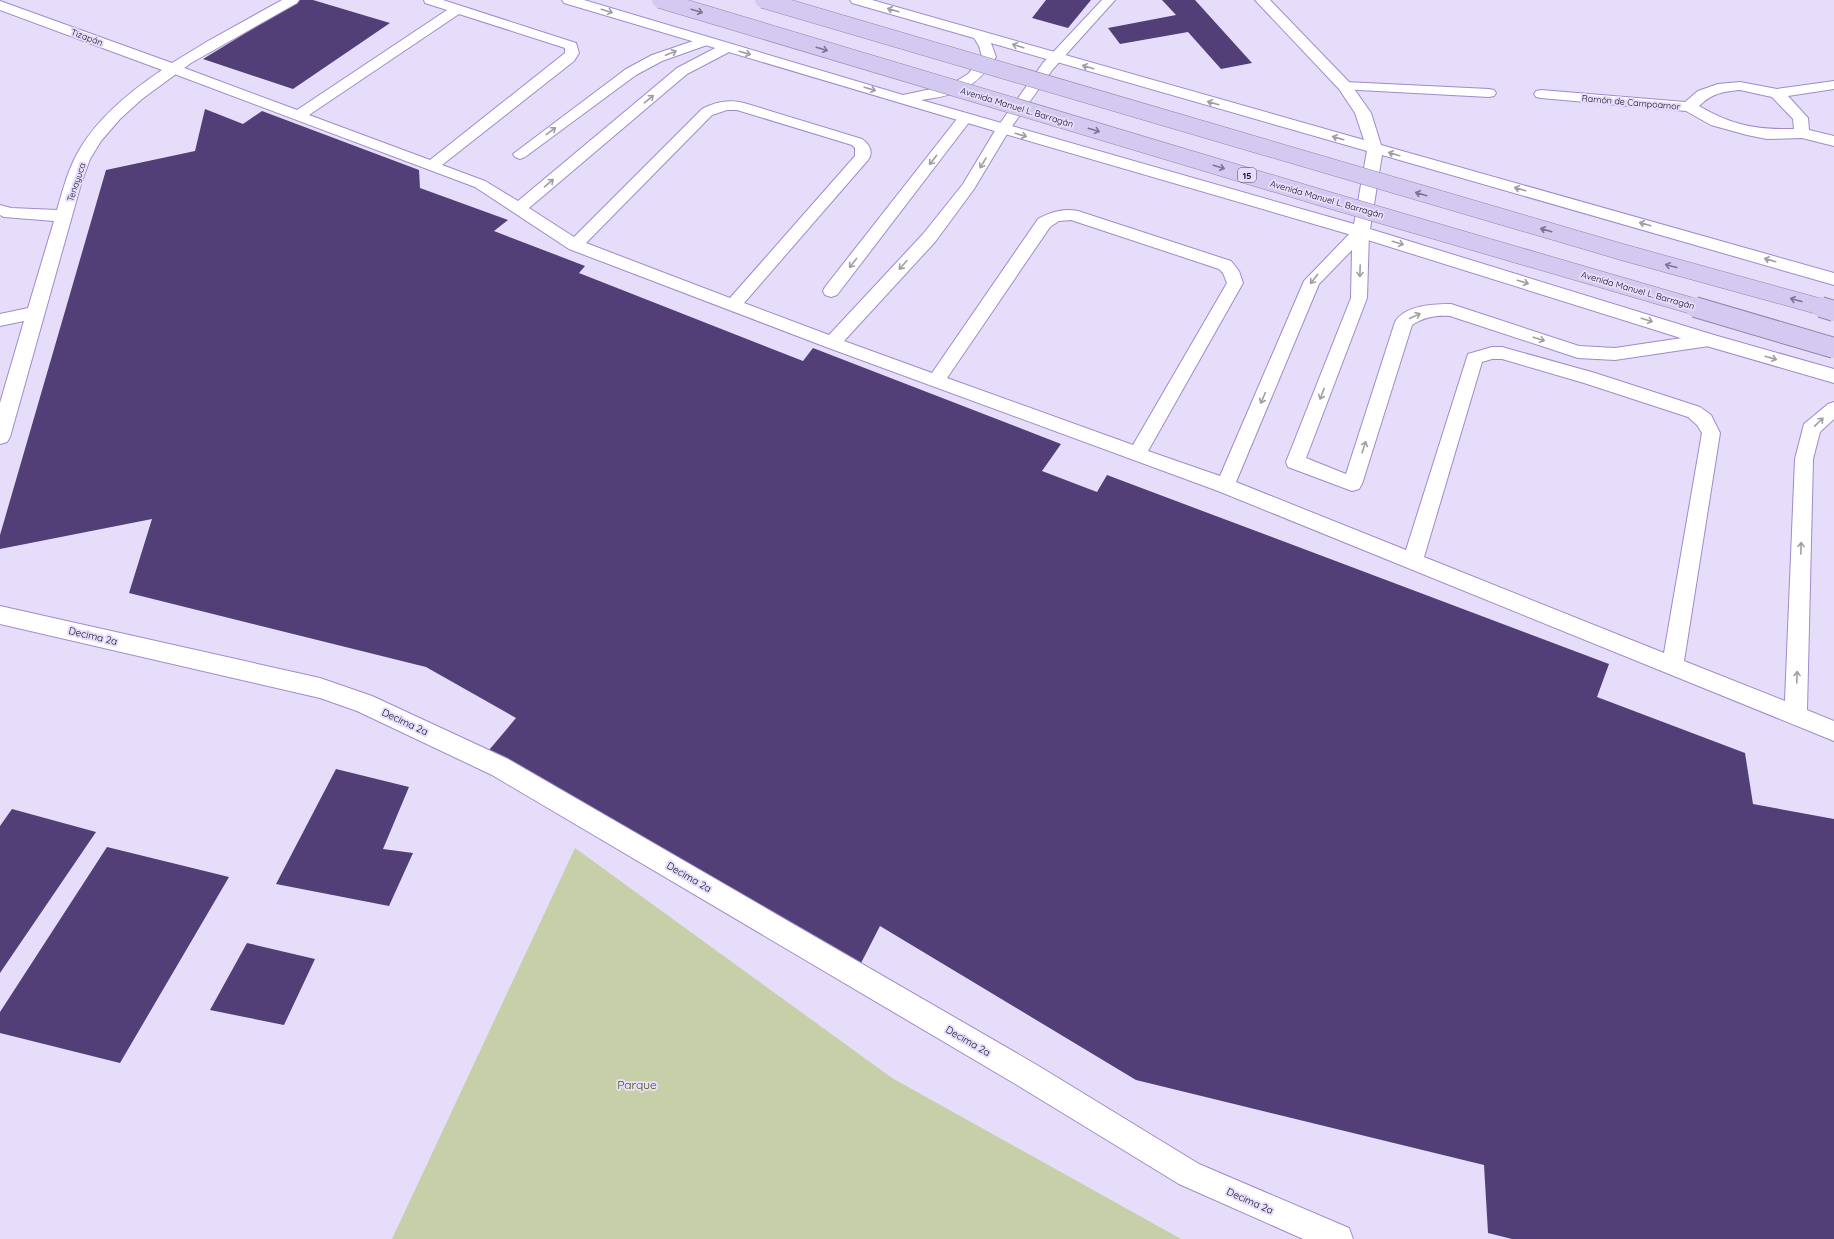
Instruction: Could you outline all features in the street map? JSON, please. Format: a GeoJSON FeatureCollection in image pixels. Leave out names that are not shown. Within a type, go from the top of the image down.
{"type":"FeatureCollection","features":[{"type":"Feature","properties":{"kind":"highway","name":"Avenida Manuel L. Barragán"},"geometry":{"type":"LineString","coordinates":[[660,0],[1332,201],[1834,348]]}},
{"type":"Feature","properties":{"kind":"highway"},"geometry":{"type":"LineString","coordinates":[[763,0],[1607,248],[1834,311]]}},
{"type":"Feature","properties":{"kind":"street","name":"Tenayuca"},"geometry":{"type":"LineString","coordinates":[[0,437],[64,216],[80,166],[94,139],[119,111],[144,90],[225,37],[292,0]]}},
{"type":"Feature","properties":{"kind":"street"},"geometry":{"type":"LineString","coordinates":[[569,0],[726,48],[1361,232],[1709,340],[1834,376]]}},
{"type":"Feature","properties":{"kind":"street"},"geometry":{"type":"LineString","coordinates":[[857,0],[979,34],[1055,58],[1834,278]]}},
{"type":"Feature","properties":{"kind":"street"},"geometry":{"type":"LineString","coordinates":[[1264,0],[1345,86],[1363,113],[1375,149],[1361,232]]}},
{"type":"Feature","properties":{"kind":"street","name":"Tizapán"},"geometry":{"type":"LineString","coordinates":[[0,5],[174,69]]}},
{"type":"Feature","properties":{"kind":"street"},"geometry":{"type":"LineString","coordinates":[[901,98],[952,90],[969,81],[981,70],[989,57],[986,46],[979,34]]}},
{"type":"Feature","properties":{"kind":"street"},"geometry":{"type":"LineString","coordinates":[[1689,107],[1703,94],[1718,88],[1740,86],[1777,93],[1834,85]]}},
{"type":"Feature","properties":{"kind":"street"},"geometry":{"type":"LineString","coordinates":[[1345,86],[1489,93]]}},
{"type":"Feature","properties":{"kind":"street"},"geometry":{"type":"LineString","coordinates":[[1777,93],[1800,118],[1802,133]]}},
{"type":"Feature","properties":{"kind":"street","name":"Ramón de Campoamor"},"geometry":{"type":"LineString","coordinates":[[1541,94],[1689,107],[1716,122],[1747,130],[1767,134],[1802,133],[1834,141]]}},
{"type":"Feature","properties":{"kind":"street"},"geometry":{"type":"LineString","coordinates":[[0,210],[10,213],[64,216]]}},
{"type":"Feature","properties":{"kind":"street"},"geometry":{"type":"LineString","coordinates":[[0,320],[35,313]]}},
{"type":"Feature","properties":{"kind":"street","name":"Decima 2a"},"geometry":{"type":"LineString","coordinates":[[0,615],[320,688],[364,703],[500,767],[1027,1075],[1189,1174],[1338,1239]]}},
{"type":"Feature","properties":{"kind":"lane"},"geometry":{"type":"LineString","coordinates":[[430,0],[569,45],[572,49],[572,53],[569,58],[431,166]]}},
{"type":"Feature","properties":{"kind":"lane"},"geometry":{"type":"LineString","coordinates":[[832,343],[928,238],[969,186],[1003,129],[1048,66],[1109,0]]}},
{"type":"Feature","properties":{"kind":"lane"},"geometry":{"type":"LineString","coordinates":[[298,116],[457,9]]}},
{"type":"Feature","properties":{"kind":"lane"},"geometry":{"type":"LineString","coordinates":[[520,154],[631,72],[657,58],[705,41]]}},
{"type":"Feature","properties":{"kind":"lane"},"geometry":{"type":"LineString","coordinates":[[519,208],[682,71],[726,48]]}},
{"type":"Feature","properties":{"kind":"lane"},"geometry":{"type":"LineString","coordinates":[[174,69],[480,184],[575,245],[832,343],[1225,486],[1834,731]]}},
{"type":"Feature","properties":{"kind":"lane"},"geometry":{"type":"LineString","coordinates":[[575,245],[708,112],[716,107],[729,105],[740,106],[857,142],[862,146],[863,158],[733,305]]}},
{"type":"Feature","properties":{"kind":"lane"},"geometry":{"type":"LineString","coordinates":[[831,291],[965,118]]}},
{"type":"Feature","properties":{"kind":"lane"},"geometry":{"type":"LineString","coordinates":[[936,381],[1044,223],[1055,216],[1072,215],[1225,265],[1231,271],[1235,284],[1137,454]]}},
{"type":"Feature","properties":{"kind":"lane"},"geometry":{"type":"LineString","coordinates":[[1361,232],[1359,298],[1295,462],[1352,484],[1404,322],[1417,313],[1437,309],[1451,310],[1578,352],[1598,354],[1623,353],[1709,340]]}},
{"type":"Feature","properties":{"kind":"lane"},"geometry":{"type":"LineString","coordinates":[[1225,486],[1312,281],[1361,232]]}},
{"type":"Feature","properties":{"kind":"lane"},"geometry":{"type":"LineString","coordinates":[[1413,562],[1474,358],[1492,353],[1502,353],[1589,378],[1694,412],[1704,420],[1711,433],[1672,667]]}},
{"type":"Feature","properties":{"kind":"lane"},"geometry":{"type":"LineString","coordinates":[[1796,716],[1804,459],[1811,429],[1834,409]]}},
{"type":"Feature","properties":{"kind":"green space","name":"Parque"},"geometry":{"type":"Polygon","coordinates":[[[575,848],[892,1078],[1181,1239],[392,1239],[575,848]]]}},
{"type":"Feature","properties":{"kind":"building"},"geometry":{"type":"Polygon","coordinates":[[[300,0],[313,0],[390,23],[293,89],[203,59],[300,0]]]}},
{"type":"Feature","properties":{"kind":"building"},"geometry":{"type":"Polygon","coordinates":[[[1046,0],[1091,0],[1068,28],[1032,18],[1046,0]]]}},
{"type":"Feature","properties":{"kind":"building"},"geometry":{"type":"Polygon","coordinates":[[[1162,0],[1195,0],[1252,63],[1221,69],[1188,32],[1120,44],[1108,28],[1176,15],[1162,0]]]}},
{"type":"Feature","properties":{"kind":"building"},"geometry":{"type":"Polygon","coordinates":[[[205,109],[243,124],[262,111],[419,170],[420,188],[508,220],[494,231],[585,266],[579,273],[803,361],[813,348],[1061,444],[1042,471],[1097,492],[1107,475],[1609,664],[1597,697],[1745,753],[1753,804],[1834,819],[1834,1239],[1512,1239],[1488,1233],[1484,1165],[1136,1080],[880,926],[860,965],[484,756],[516,718],[426,667],[129,593],[152,519],[0,549],[0,535],[106,170],[195,151],[205,109]]]}},
{"type":"Feature","properties":{"kind":"building"},"geometry":{"type":"Polygon","coordinates":[[[336,769],[409,787],[383,849],[413,853],[389,906],[276,884],[336,769]]]}},
{"type":"Feature","properties":{"kind":"building"},"geometry":{"type":"Polygon","coordinates":[[[12,809],[96,832],[0,973],[0,826],[12,809]]]}},
{"type":"Feature","properties":{"kind":"building"},"geometry":{"type":"Polygon","coordinates":[[[107,847],[229,877],[120,1063],[0,1033],[0,1012],[107,847]]]}},
{"type":"Feature","properties":{"kind":"building"},"geometry":{"type":"Polygon","coordinates":[[[247,943],[315,959],[284,1025],[210,1010],[247,943]]]}}]}
